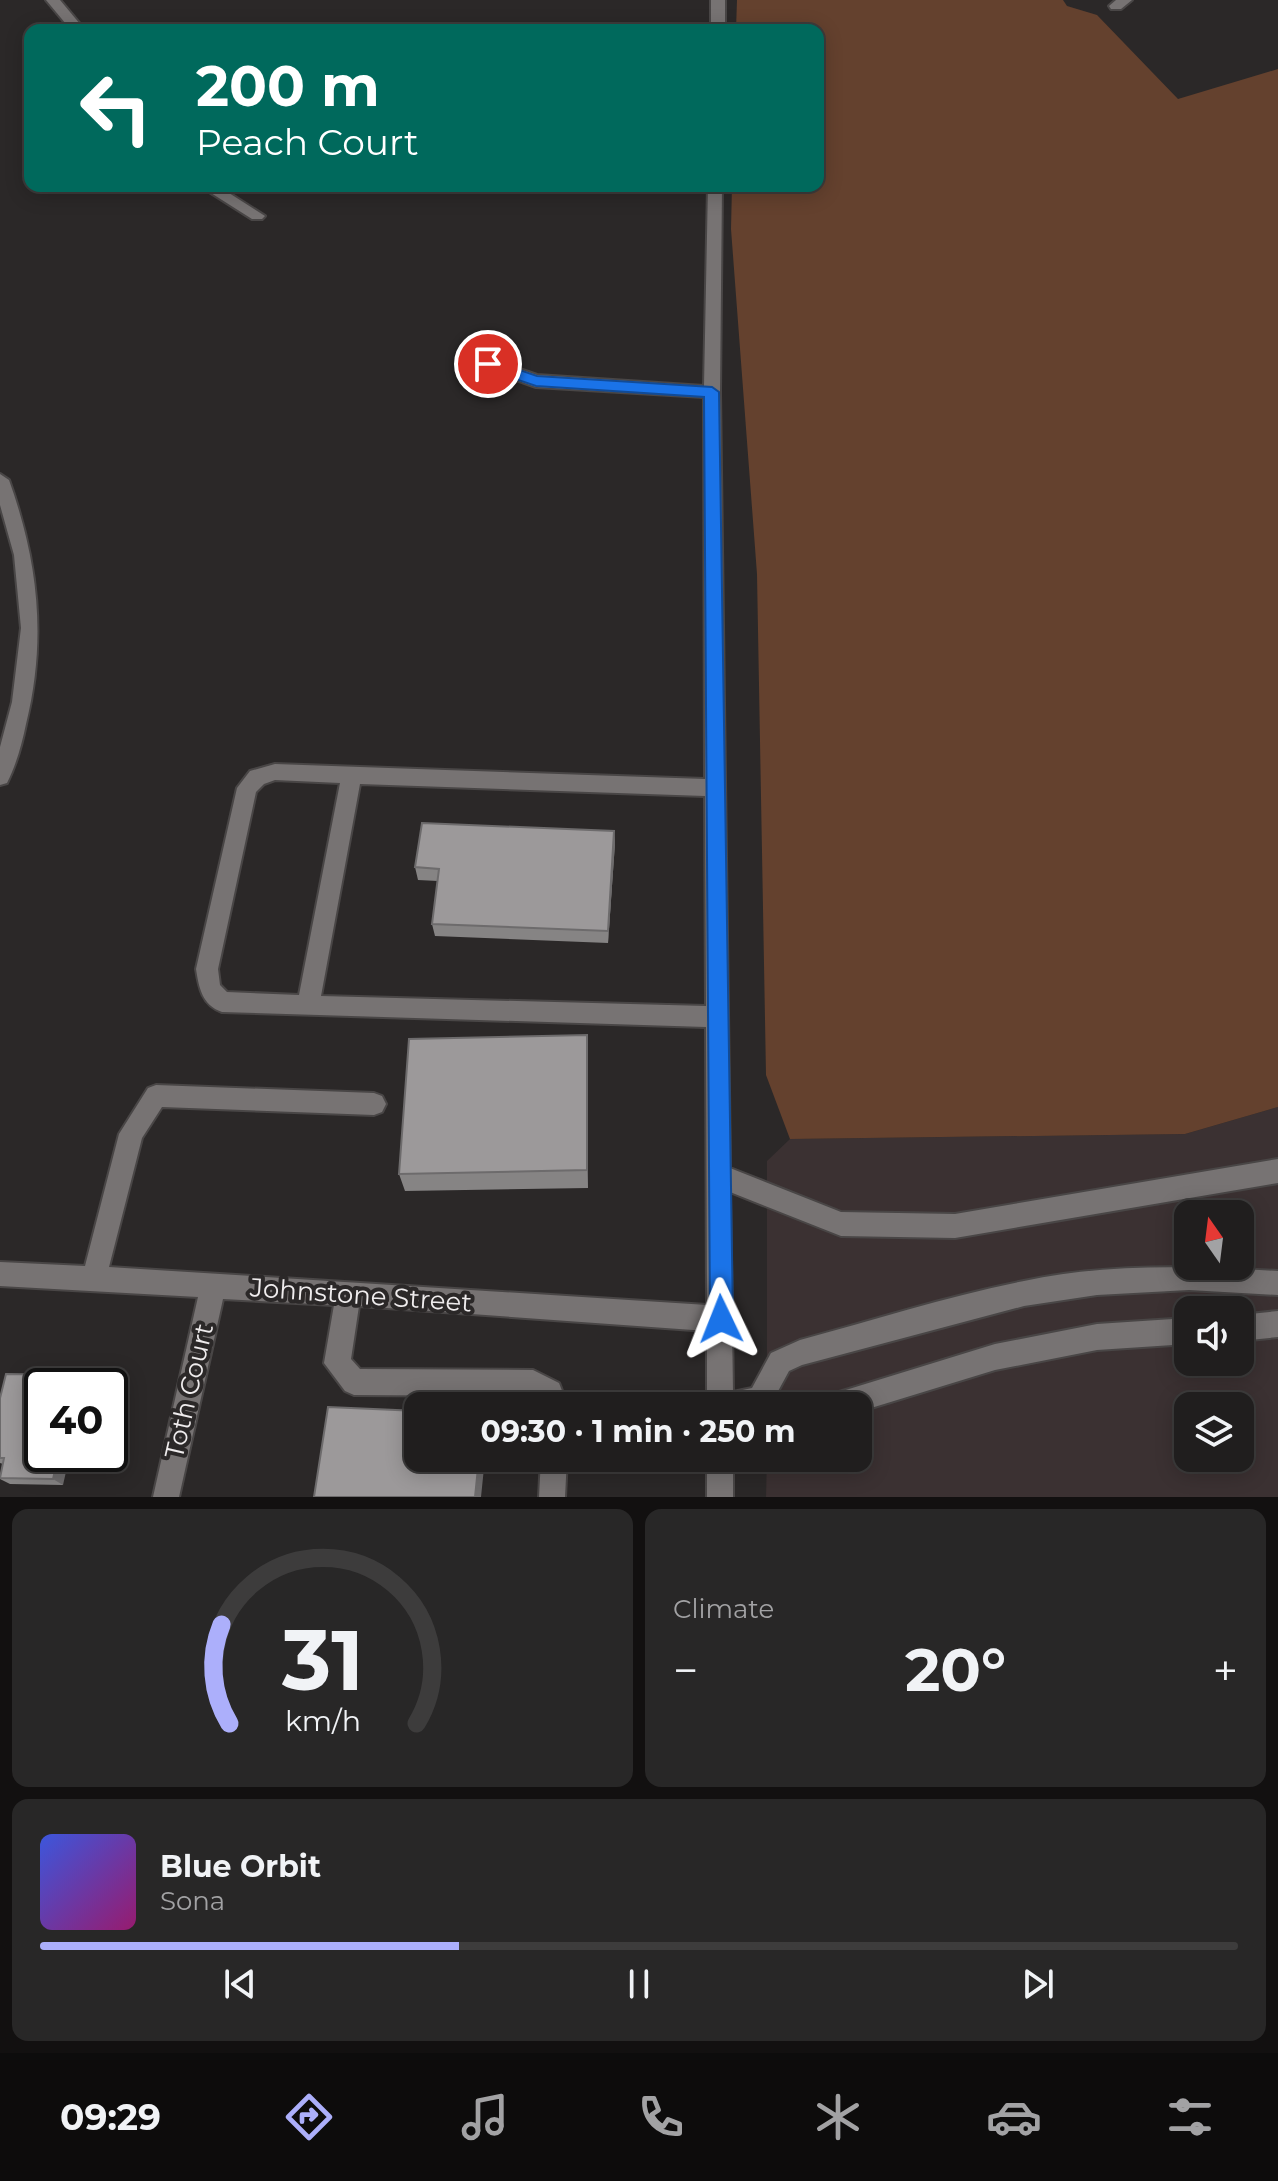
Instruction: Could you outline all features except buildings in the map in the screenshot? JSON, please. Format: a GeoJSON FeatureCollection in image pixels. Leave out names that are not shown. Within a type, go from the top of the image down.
{"type":"FeatureCollection","features":[{"type":"Feature","properties":{"kind":"street"},"geometry":{"type":"LineString","coordinates":[[53,0],[73,24]]}},
{"type":"Feature","properties":{"kind":"street"},"geometry":{"type":"LineString","coordinates":[[718,0],[718,24]]}},
{"type":"Feature","properties":{"kind":"street"},"geometry":{"type":"LineString","coordinates":[[217,192],[257,216]]}},
{"type":"Feature","properties":{"kind":"street"},"geometry":{"type":"LineString","coordinates":[[715,192],[712,392],[720,1392]]}},
{"type":"Feature","properties":{"kind":"street"},"geometry":{"type":"LineString","coordinates":[[488,364],[536,381],[712,392]]}},
{"type":"Feature","properties":{"kind":"street"},"geometry":{"type":"LineString","coordinates":[[0,480],[15,516],[32,602],[30,660],[14,739],[0,777]]}},
{"type":"Feature","properties":{"kind":"street"},"geometry":{"type":"LineString","coordinates":[[715,788],[275,772],[257,777],[247,788],[207,969],[210,989],[222,1002],[717,1017]]}},
{"type":"Feature","properties":{"kind":"street"},"geometry":{"type":"LineString","coordinates":[[308,1006],[352,774]]}},
{"type":"Feature","properties":{"kind":"street"},"geometry":{"type":"LineString","coordinates":[[94,1279],[131,1134],[156,1096],[374,1104]]}},
{"type":"Feature","properties":{"kind":"street"},"geometry":{"type":"LineString","coordinates":[[718,1175],[841,1224],[955,1226],[1278,1171]]}},
{"type":"Feature","properties":{"kind":"street","name":"Johnstone Street"},"geometry":{"type":"LineString","coordinates":[[0,1274],[349,1293],[721,1319]]}},
{"type":"Feature","properties":{"kind":"street"},"geometry":{"type":"LineString","coordinates":[[769,1392],[780,1362],[800,1353],[1024,1293],[1097,1283],[1189,1278],[1278,1283]]}},
{"type":"Feature","properties":{"kind":"street","name":"Toth Court"},"geometry":{"type":"LineString","coordinates":[[166,1497],[213,1286]]}},
{"type":"Feature","properties":{"kind":"street"},"geometry":{"type":"LineString","coordinates":[[349,1293],[337,1363],[354,1382],[533,1383],[550,1392]]}},
{"type":"Feature","properties":{"kind":"street"},"geometry":{"type":"LineString","coordinates":[[1254,1327],[1278,1324]]}},
{"type":"Feature","properties":{"kind":"street"},"geometry":{"type":"LineString","coordinates":[[872,1395],[995,1357],[1097,1337],[1174,1332]]}},
{"type":"Feature","properties":{"kind":"street"},"geometry":{"type":"LineString","coordinates":[[552,1497],[553,1472]]}},
{"type":"Feature","properties":{"kind":"street"},"geometry":{"type":"LineString","coordinates":[[720,1472],[720,1497]]}},
{"type":"Feature","properties":{"kind":"shaded area"},"geometry":{"type":"Polygon","coordinates":[[[737,0],[1063,0],[1067,6],[1097,15],[1178,99],[1278,69],[1278,1107],[1185,1134],[790,1139],[766,1075],[757,574],[731,229],[732,192],[824,192],[824,24],[736,24],[737,0]]]}},
{"type":"Feature","properties":{"kind":"shaded area"},"geometry":{"type":"Polygon","coordinates":[[[1278,1107],[1278,1497],[766,1497],[767,1472],[872,1472],[872,1392],[767,1392],[767,1161],[790,1139],[1185,1134],[1278,1107]]]}},
{"type":"Feature","properties":{"kind":"route"},"geometry":{"type":"LineString","coordinates":[[488,364],[536,381],[712,392],[721,1319]]}}]}
